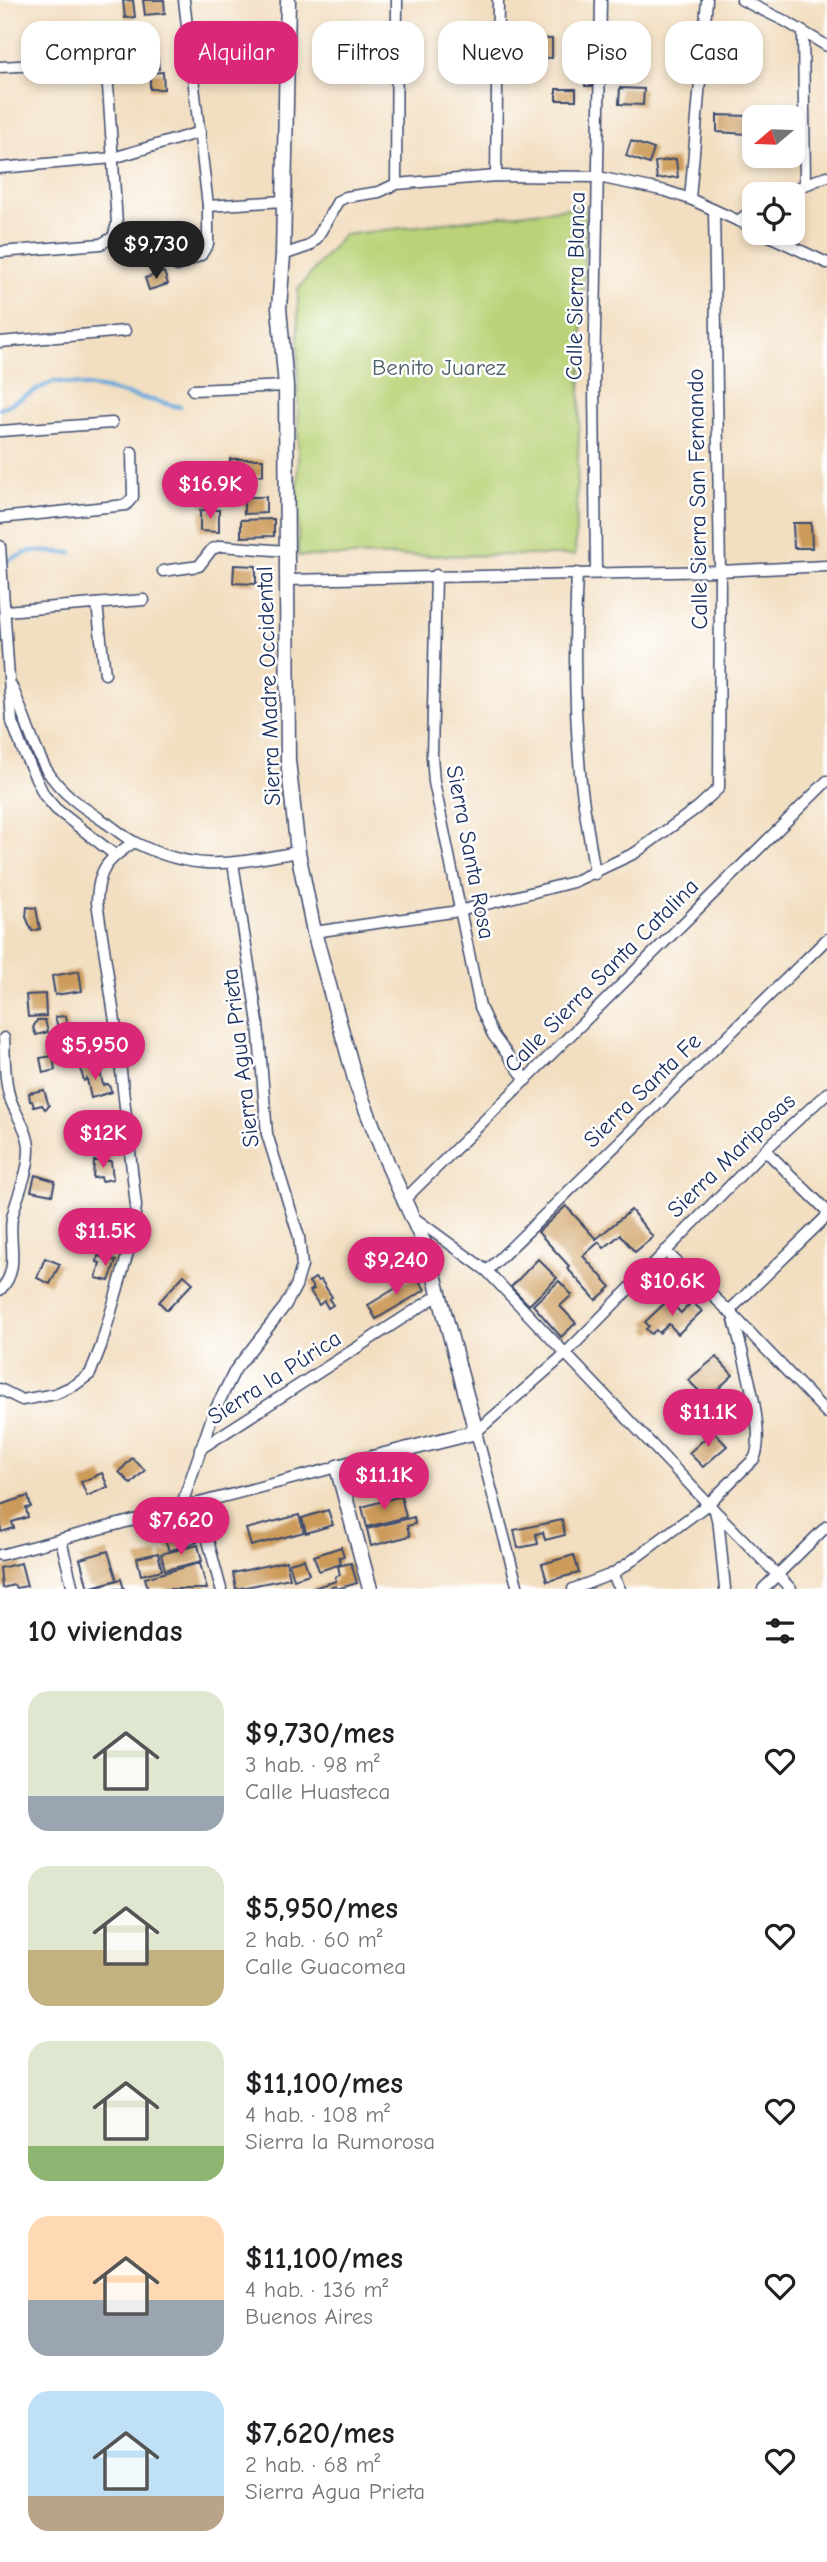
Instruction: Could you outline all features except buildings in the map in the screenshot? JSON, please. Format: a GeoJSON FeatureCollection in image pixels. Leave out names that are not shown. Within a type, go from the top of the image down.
{"type":"FeatureCollection","features":[{"type":"Feature","properties":{"kind":"street"},"geometry":{"type":"LineString","coordinates":[[177,266],[201,255],[207,248],[208,206],[184,0]]}},
{"type":"Feature","properties":{"kind":"street","name":"Sierra Madre Occidental"},"geometry":{"type":"LineString","coordinates":[[288,0],[283,255],[279,309],[286,386],[288,760],[298,852],[314,932],[358,1086],[384,1155],[428,1252],[518,1589]]}},
{"type":"Feature","properties":{"kind":"street"},"geometry":{"type":"LineString","coordinates":[[396,184],[397,0]]}},
{"type":"Feature","properties":{"kind":"street"},"geometry":{"type":"LineString","coordinates":[[496,176],[498,0]]}},
{"type":"Feature","properties":{"kind":"street","name":"Calle Sierra Blanca"},"geometry":{"type":"LineString","coordinates":[[596,572],[594,384],[601,0]]}},
{"type":"Feature","properties":{"kind":"street"},"geometry":{"type":"LineString","coordinates":[[690,199],[707,0]]}},
{"type":"Feature","properties":{"kind":"street"},"geometry":{"type":"LineString","coordinates":[[742,0],[827,46]]}},
{"type":"Feature","properties":{"kind":"street"},"geometry":{"type":"LineString","coordinates":[[803,33],[805,182]]}},
{"type":"Feature","properties":{"kind":"street"},"geometry":{"type":"LineString","coordinates":[[0,66],[90,62],[99,68],[108,86],[117,224],[113,237],[101,244],[0,252]]}},
{"type":"Feature","properties":{"kind":"street"},"geometry":{"type":"LineString","coordinates":[[0,168],[113,158],[200,132]]}},
{"type":"Feature","properties":{"kind":"street"},"geometry":{"type":"LineString","coordinates":[[283,255],[309,246],[317,238],[338,201],[346,197],[379,192],[396,184],[496,176],[598,177],[666,191],[742,223]]}},
{"type":"Feature","properties":{"kind":"street"},"geometry":{"type":"LineString","coordinates":[[805,183],[827,176]]}},
{"type":"Feature","properties":{"kind":"street"},"geometry":{"type":"LineString","coordinates":[[208,206],[284,201]]}},
{"type":"Feature","properties":{"kind":"street","name":"Calle Sierra San Fernando"},"geometry":{"type":"LineString","coordinates":[[595,874],[659,837],[719,788],[720,572],[715,210]]}},
{"type":"Feature","properties":{"kind":"street"},"geometry":{"type":"LineString","coordinates":[[738,221],[742,218]]}},
{"type":"Feature","properties":{"kind":"street"},"geometry":{"type":"LineString","coordinates":[[789,245],[827,263]]}},
{"type":"Feature","properties":{"kind":"street"},"geometry":{"type":"LineString","coordinates":[[0,342],[125,331]]}},
{"type":"Feature","properties":{"kind":"street"},"geometry":{"type":"LineString","coordinates":[[193,390],[286,386]]}},
{"type":"Feature","properties":{"kind":"street"},"geometry":{"type":"LineString","coordinates":[[0,431],[112,423]]}},
{"type":"Feature","properties":{"kind":"street"},"geometry":{"type":"LineString","coordinates":[[0,518],[126,505],[133,497],[132,452]]}},
{"type":"Feature","properties":{"kind":"street"},"geometry":{"type":"LineString","coordinates":[[0,546],[5,611],[3,625],[11,684],[12,722],[44,794],[70,821],[115,855]]}},
{"type":"Feature","properties":{"kind":"street"},"geometry":{"type":"LineString","coordinates":[[163,572],[199,566],[212,549],[221,546],[287,551]]}},
{"type":"Feature","properties":{"kind":"street"},"geometry":{"type":"LineString","coordinates":[[288,580],[596,572],[720,572],[827,566]]}},
{"type":"Feature","properties":{"kind":"street"},"geometry":{"type":"LineString","coordinates":[[314,932],[459,911],[595,874],[580,776],[576,727],[577,573]]}},
{"type":"Feature","properties":{"kind":"street","name":"Sierra Santa Rosa"},"geometry":{"type":"LineString","coordinates":[[436,575],[432,756],[438,804],[459,911],[485,1021],[526,1080]]}},
{"type":"Feature","properties":{"kind":"street"},"geometry":{"type":"LineString","coordinates":[[5,611],[144,600]]}},
{"type":"Feature","properties":{"kind":"street"},"geometry":{"type":"LineString","coordinates":[[97,604],[106,674]]}},
{"type":"Feature","properties":{"kind":"street"},"geometry":{"type":"LineString","coordinates":[[11,684],[45,767],[56,783],[79,805],[134,842],[174,859],[194,863],[233,863],[298,852]]}},
{"type":"Feature","properties":{"kind":"street","name":"Calle Sierra Santa Catalina"},"geometry":{"type":"LineString","coordinates":[[405,1199],[827,781]]}},
{"type":"Feature","properties":{"kind":"street"},"geometry":{"type":"LineString","coordinates":[[0,1389],[22,1400],[55,1394],[75,1385],[90,1374],[101,1346],[132,1238],[136,1206],[117,1035],[97,902],[97,884],[101,872],[115,855],[134,842]]}},
{"type":"Feature","properties":{"kind":"street","name":"Sierra Agua Prieta"},"geometry":{"type":"LineString","coordinates":[[181,1507],[213,1414],[235,1370],[285,1306],[296,1286],[302,1266],[299,1237],[267,1134],[258,1023],[233,863]]}},
{"type":"Feature","properties":{"kind":"street","name":"Sierra Santa Fe"},"geometry":{"type":"LineString","coordinates":[[487,1271],[827,939]]}},
{"type":"Feature","properties":{"kind":"street"},"geometry":{"type":"LineString","coordinates":[[0,1290],[6,1284],[13,1263],[12,1218],[29,1148],[9,1095],[4,1038]]}},
{"type":"Feature","properties":{"kind":"street","name":"Sierra Mariposas"},"geometry":{"type":"LineString","coordinates":[[0,1555],[476,1432],[564,1355],[765,1150],[827,1093]]}},
{"type":"Feature","properties":{"kind":"street"},"geometry":{"type":"LineString","coordinates":[[731,1313],[827,1214],[765,1150]]}},
{"type":"Feature","properties":{"kind":"street"},"geometry":{"type":"LineString","coordinates":[[413,1217],[487,1271],[564,1355],[790,1589]]}},
{"type":"Feature","properties":{"kind":"street"},"geometry":{"type":"LineString","coordinates":[[665,1251],[731,1313],[827,1413]]}},
{"type":"Feature","properties":{"kind":"street","name":"Sierra la Púrica"},"geometry":{"type":"LineString","coordinates":[[200,1449],[440,1294]]}},
{"type":"Feature","properties":{"kind":"street"},"geometry":{"type":"LineString","coordinates":[[573,1589],[612,1574],[711,1507],[749,1465],[758,1451],[756,1420],[731,1313]]}},
{"type":"Feature","properties":{"kind":"street"},"geometry":{"type":"LineString","coordinates":[[337,1467],[370,1589]]}},
{"type":"Feature","properties":{"kind":"street"},"geometry":{"type":"LineString","coordinates":[[198,1503],[221,1589]]}},
{"type":"Feature","properties":{"kind":"street"},"geometry":{"type":"LineString","coordinates":[[711,1507],[720,1538],[725,1589]]}},
{"type":"Feature","properties":{"kind":"street"},"geometry":{"type":"LineString","coordinates":[[763,1589],[827,1526]]}},
{"type":"Feature","properties":{"kind":"street"},"geometry":{"type":"LineString","coordinates":[[61,1540],[73,1589]]}},
{"type":"Feature","properties":{"kind":"street"},"geometry":{"type":"LineString","coordinates":[[612,1574],[620,1589]]}},
{"type":"Feature","properties":{"kind":"green space","name":"Benito Juarez"},"geometry":{"type":"Polygon","coordinates":[[[586,206],[575,555],[298,556],[298,289],[343,235],[586,206]]]}},
{"type":"Feature","properties":{"kind":"waterway"},"geometry":{"type":"LineString","coordinates":[[0,409],[54,381],[105,389],[180,407]]}},
{"type":"Feature","properties":{"kind":"waterway"},"geometry":{"type":"LineString","coordinates":[[3,562],[31,551],[71,553]]}}]}
